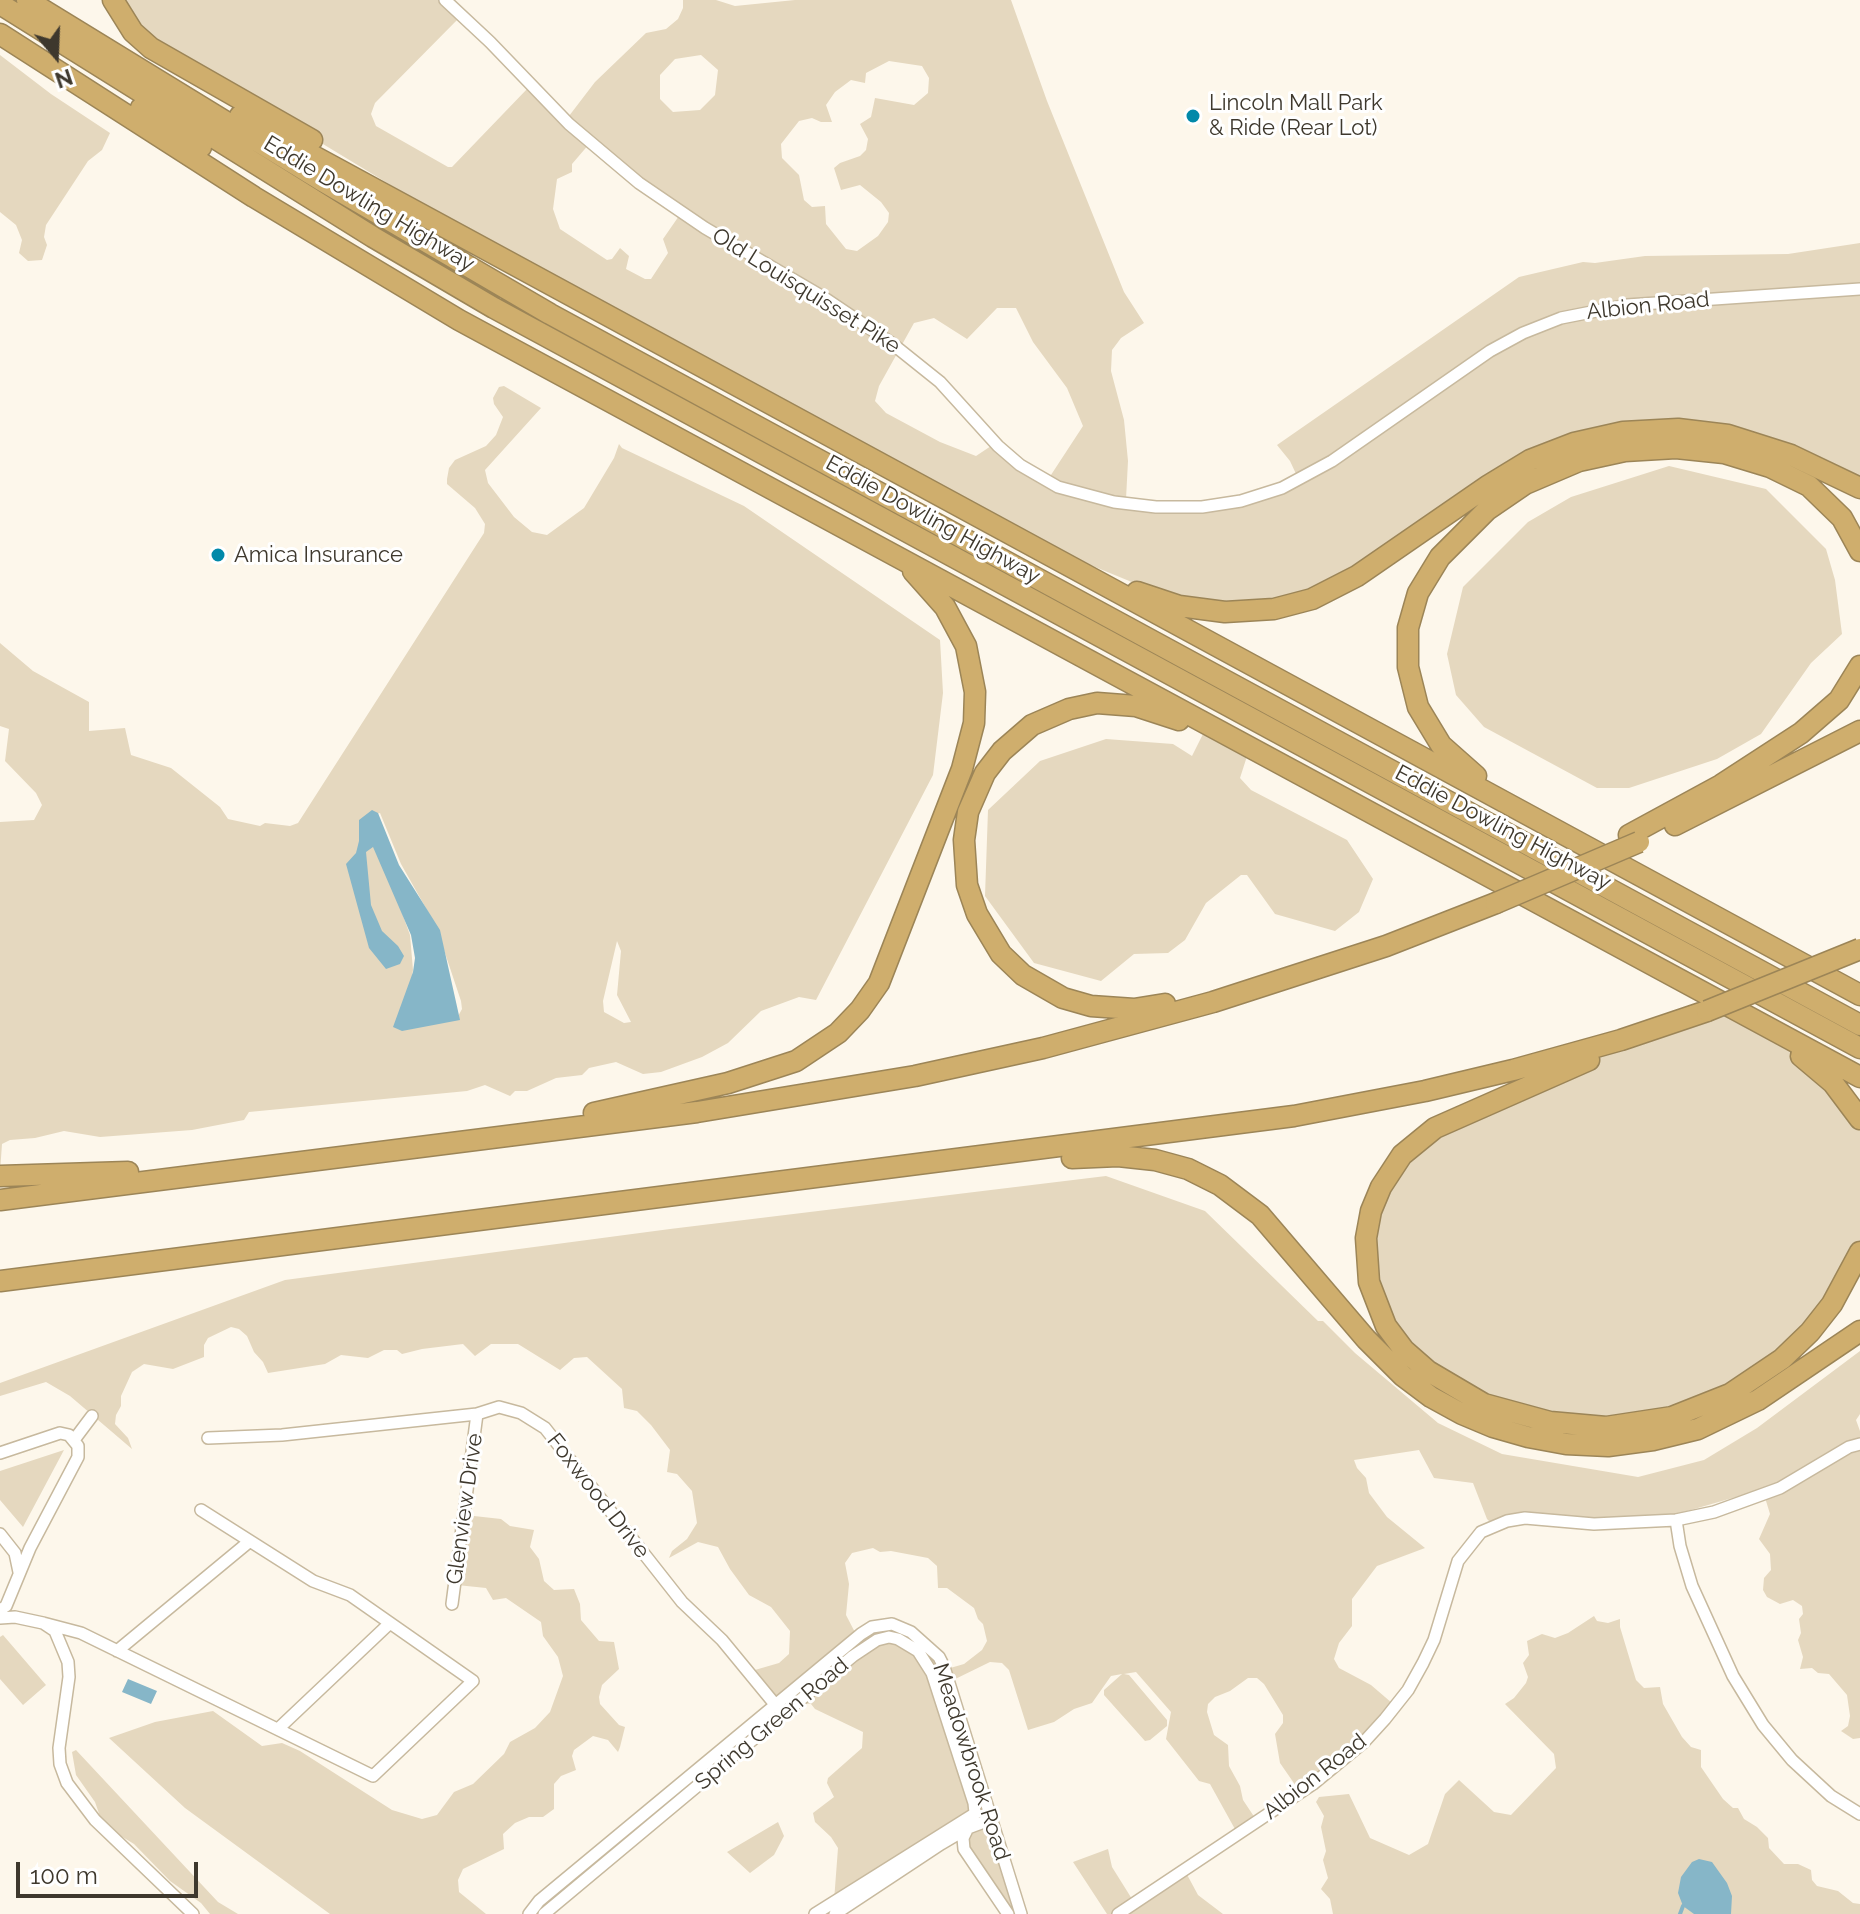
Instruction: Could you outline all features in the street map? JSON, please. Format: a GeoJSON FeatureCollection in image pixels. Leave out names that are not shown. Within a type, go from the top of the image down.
{"type":"FeatureCollection","features":[{"type":"Feature","properties":{"kind":"highway","name":"Eddie Dowling Highway"},"geometry":{"type":"LineString","coordinates":[[27,0],[364,206],[550,314],[1860,1025]]}},
{"type":"Feature","properties":{"kind":"highway"},"geometry":{"type":"LineString","coordinates":[[113,0],[133,32],[160,54],[323,146],[594,309]]}},
{"type":"Feature","properties":{"kind":"highway","name":"Eddie Dowling Highway"},"geometry":{"type":"LineString","coordinates":[[0,4],[373,237],[494,308],[1860,1048]]}},
{"type":"Feature","properties":{"kind":"highway"},"geometry":{"type":"LineString","coordinates":[[0,17],[540,362]]}},
{"type":"Feature","properties":{"kind":"highway"},"geometry":{"type":"LineString","coordinates":[[81,33],[161,71],[1860,995]]}},
{"type":"Feature","properties":{"kind":"highway"},"geometry":{"type":"LineString","coordinates":[[0,34],[328,242],[459,320],[1860,1077]]}},
{"type":"Feature","properties":{"kind":"highway"},"geometry":{"type":"LineString","coordinates":[[1000,530],[1157,600],[1202,610],[1236,612],[1286,606],[1335,589],[1516,468],[1559,448],[1605,435],[1660,429],[1728,435],[1791,455],[1860,488]]}},
{"type":"Feature","properties":{"kind":"highway"},"geometry":{"type":"LineString","coordinates":[[1552,828],[1451,756],[1432,733],[1413,694],[1407,654],[1408,628],[1414,604],[1436,563],[1475,521],[1525,484],[1579,461],[1643,449],[1693,449],[1755,461],[1809,486],[1842,518],[1860,551]]}},
{"type":"Feature","properties":{"kind":"highway"},"geometry":{"type":"LineString","coordinates":[[456,1142],[702,1090],[781,1068],[811,1053],[838,1033],[871,996],[892,955],[962,769],[972,739],[975,692],[966,646],[945,607],[918,576],[871,542]]}},
{"type":"Feature","properties":{"kind":"highway"},"geometry":{"type":"LineString","coordinates":[[1634,839],[1801,733],[1839,700],[1860,666]]}},
{"type":"Feature","properties":{"kind":"highway"},"geometry":{"type":"LineString","coordinates":[[1292,770],[1151,710],[1110,703],[1069,709],[1032,725],[1011,741],[993,762],[973,798],[965,825],[963,855],[971,900],[992,941],[1023,975],[1063,998],[1105,1008],[1134,1009],[1299,976]]}},
{"type":"Feature","properties":{"kind":"highway"},"geometry":{"type":"LineString","coordinates":[[0,1200],[726,1108],[929,1073],[1085,1038],[1299,976],[1496,903],[1860,731]]}},
{"type":"Feature","properties":{"kind":"highway"},"geometry":{"type":"LineString","coordinates":[[1860,949],[1435,1128],[1411,1145],[1394,1165],[1371,1211],[1366,1238],[1369,1282],[1386,1326],[1404,1350],[1428,1371],[1484,1404],[1550,1422],[1586,1427],[1627,1426],[1672,1417],[1712,1403],[1766,1371],[1796,1346],[1822,1318],[1841,1290],[1860,1252]]}},
{"type":"Feature","properties":{"kind":"highway"},"geometry":{"type":"LineString","coordinates":[[0,1281],[1250,1123],[1352,1106],[1527,1067],[1702,1013]]}},
{"type":"Feature","properties":{"kind":"highway"},"geometry":{"type":"LineString","coordinates":[[1743,1013],[1826,1076],[1860,1119]]}},
{"type":"Feature","properties":{"kind":"highway"},"geometry":{"type":"LineString","coordinates":[[897,1167],[1118,1156],[1155,1160],[1188,1169],[1220,1185],[1260,1215],[1376,1351],[1410,1381],[1446,1406],[1478,1421],[1510,1433],[1546,1441],[1588,1446],[1630,1444],[1698,1429],[1758,1400],[1860,1331]]}},
{"type":"Feature","properties":{"kind":"highway"},"geometry":{"type":"LineString","coordinates":[[0,1176],[259,1167]]}},
{"type":"Feature","properties":{"kind":"street","name":"Old Louisquisset Pike"},"geometry":{"type":"LineString","coordinates":[[445,0],[560,115],[616,166],[684,215],[823,297],[890,342],[940,382],[998,446],[1032,474],[1058,487],[1092,497],[1156,507],[1222,505],[1259,496],[1292,483]]}},
{"type":"Feature","properties":{"kind":"street","name":"Albion Road"},"geometry":{"type":"LineString","coordinates":[[1292,483],[1332,461],[1490,351],[1523,333],[1561,318],[1627,305],[1860,289]]}},
{"type":"Feature","properties":{"kind":"street","name":"Foxwood Drive"},"geometry":{"type":"LineString","coordinates":[[208,1438],[282,1435],[477,1414],[499,1407],[521,1413],[545,1428],[682,1602],[722,1640],[780,1710]]}},
{"type":"Feature","properties":{"kind":"street","name":"Glenview Drive"},"geometry":{"type":"LineString","coordinates":[[452,1604],[477,1414]]}},
{"type":"Feature","properties":{"kind":"street"},"geometry":{"type":"LineString","coordinates":[[74,1440],[92,1416]]}},
{"type":"Feature","properties":{"kind":"street"},"geometry":{"type":"LineString","coordinates":[[0,1453],[60,1433],[69,1435],[78,1446],[78,1457],[19,1573],[6,1606],[0,1610]]}},
{"type":"Feature","properties":{"kind":"street","name":"Albion Road"},"geometry":{"type":"LineString","coordinates":[[1118,1914],[1284,1804],[1364,1742],[1408,1690],[1434,1640],[1458,1561],[1481,1532],[1507,1521],[1525,1518],[1594,1524],[1676,1520],[1714,1512],[1765,1494],[1849,1447],[1860,1444]]}},
{"type":"Feature","properties":{"kind":"street"},"geometry":{"type":"LineString","coordinates":[[0,1618],[15,1617],[81,1633],[373,1776],[473,1681],[350,1595],[313,1581],[201,1510]]}},
{"type":"Feature","properties":{"kind":"street"},"geometry":{"type":"LineString","coordinates":[[1676,1520],[1692,1586],[1733,1676],[1763,1725],[1831,1796],[1860,1814]]}},
{"type":"Feature","properties":{"kind":"street"},"geometry":{"type":"LineString","coordinates":[[0,1534],[19,1561],[19,1573]]}},
{"type":"Feature","properties":{"kind":"street"},"geometry":{"type":"LineString","coordinates":[[117,1651],[250,1541]]}},
{"type":"Feature","properties":{"kind":"street"},"geometry":{"type":"LineString","coordinates":[[43,1623],[55,1631],[68,1662],[69,1677],[59,1748],[60,1764],[67,1783],[95,1820],[193,1914]]}},
{"type":"Feature","properties":{"kind":"street"},"geometry":{"type":"LineString","coordinates":[[278,1729],[390,1623]]}},
{"type":"Feature","properties":{"kind":"street","name":"Meadowbrook Road"},"geometry":{"type":"LineString","coordinates":[[780,1710],[860,1643],[872,1627],[892,1624],[911,1632],[939,1657],[1021,1914]]}},
{"type":"Feature","properties":{"kind":"street","name":"Meadowbrook Road"},"geometry":{"type":"LineString","coordinates":[[860,1643],[889,1637],[898,1639],[918,1651],[927,1662],[975,1813],[963,1838],[964,1849],[1008,1914]]}},
{"type":"Feature","properties":{"kind":"street","name":"Spring Green Road"},"geometry":{"type":"LineString","coordinates":[[529,1914],[539,1901],[780,1710]]}},
{"type":"Feature","properties":{"kind":"street"},"geometry":{"type":"LineString","coordinates":[[544,1914],[685,1787]]}},
{"type":"Feature","properties":{"kind":"street"},"geometry":{"type":"LineString","coordinates":[[815,1914],[975,1813],[990,1814]]}},
{"type":"Feature","properties":{"kind":"street"},"geometry":{"type":"LineString","coordinates":[[835,1914],[990,1814]]}},
{"type":"Feature","properties":{"kind":"shaded area"},"geometry":{"type":"Polygon","coordinates":[[[109,0],[447,0],[461,16],[375,103],[371,114],[376,126],[452,167],[528,88],[569,116],[595,82],[646,33],[666,29],[678,19],[683,0],[716,0],[735,6],[795,0],[1011,0],[1047,101],[1124,292],[1144,323],[1121,338],[1112,350],[1111,371],[1124,420],[1128,461],[1126,499],[1173,504],[1210,500],[1252,493],[1297,476],[1277,445],[1519,277],[1583,262],[1645,256],[1788,254],[1860,243],[1860,483],[1820,466],[1588,434],[1339,582],[1293,599],[1190,606],[1071,557],[488,244],[138,32],[109,0]],[[701,55],[675,59],[660,75],[660,99],[673,112],[700,110],[715,95],[718,70],[701,55]],[[889,61],[866,73],[865,83],[851,80],[835,92],[826,105],[832,122],[812,118],[799,121],[781,144],[782,158],[799,175],[804,200],[812,207],[825,206],[826,224],[846,249],[857,251],[878,236],[888,222],[889,213],[860,185],[841,190],[834,168],[866,150],[868,139],[860,124],[871,117],[875,98],[914,105],[928,93],[929,78],[922,66],[889,61]],[[590,143],[572,164],[572,172],[557,179],[553,209],[560,229],[607,260],[612,259],[620,248],[629,256],[626,269],[651,279],[668,253],[663,239],[681,213],[590,143]],[[997,308],[967,339],[934,318],[914,323],[879,386],[875,401],[886,413],[940,442],[976,456],[997,442],[1008,454],[1049,478],[1083,426],[1067,388],[1033,342],[1016,308],[997,308]]]}},
{"type":"Feature","properties":{"kind":"shaded area"},"geometry":{"type":"Polygon","coordinates":[[[0,55],[110,133],[102,150],[88,161],[46,225],[44,237],[47,245],[42,260],[28,261],[19,253],[22,240],[16,225],[0,212],[0,55]]]}},
{"type":"Feature","properties":{"kind":"shaded area"},"geometry":{"type":"Polygon","coordinates":[[[504,386],[541,408],[485,470],[488,483],[514,517],[532,532],[547,535],[584,508],[619,444],[744,506],[940,640],[943,693],[933,775],[816,1000],[799,997],[761,1011],[728,1043],[702,1057],[661,1072],[643,1074],[616,1062],[589,1068],[582,1075],[556,1078],[527,1091],[515,1091],[510,1096],[485,1085],[467,1091],[249,1112],[244,1120],[192,1130],[100,1137],[64,1131],[2,1144],[0,1172],[0,822],[34,820],[42,805],[36,793],[5,761],[9,729],[0,726],[0,643],[33,671],[89,702],[89,731],[125,728],[131,755],[171,768],[220,807],[228,819],[260,826],[265,823],[290,826],[298,823],[484,533],[485,524],[475,508],[447,484],[447,479],[449,468],[455,460],[486,446],[496,435],[503,417],[493,398],[499,387],[504,386]],[[380,813],[372,815],[376,841],[410,935],[413,970],[406,1022],[456,1020],[462,1009],[461,1001],[436,926],[401,864],[380,813]],[[617,941],[603,1001],[604,1012],[624,1023],[631,1022],[617,995],[621,951],[617,941]]]}},
{"type":"Feature","properties":{"kind":"shaded area"},"geometry":{"type":"Polygon","coordinates":[[[1669,466],[1766,489],[1826,549],[1835,580],[1842,634],[1811,663],[1761,734],[1717,759],[1629,788],[1597,788],[1484,727],[1456,695],[1447,654],[1463,587],[1528,522],[1571,497],[1669,466]]]}},
{"type":"Feature","properties":{"kind":"shaded area"},"geometry":{"type":"Polygon","coordinates":[[[1205,730],[1249,750],[1240,778],[1251,790],[1347,840],[1373,879],[1359,912],[1335,931],[1275,914],[1247,875],[1241,875],[1206,903],[1185,940],[1168,953],[1134,954],[1101,981],[1034,963],[985,896],[988,810],[1040,761],[1106,739],[1173,744],[1192,756],[1205,730]]]}},
{"type":"Feature","properties":{"kind":"shaded area"},"geometry":{"type":"Polygon","coordinates":[[[1728,1006],[1797,1052],[1860,1127],[1860,1242],[1835,1291],[1790,1344],[1728,1390],[1651,1418],[1528,1416],[1415,1360],[1366,1282],[1381,1177],[1464,1109],[1728,1006]]]}},
{"type":"Feature","properties":{"kind":"shaded area"},"geometry":{"type":"Polygon","coordinates":[[[1106,1176],[1205,1211],[1318,1321],[1323,1321],[1355,1353],[1438,1423],[1502,1454],[1638,1477],[1704,1460],[1757,1428],[1860,1351],[1860,1414],[1856,1420],[1860,1431],[1860,1738],[1853,1739],[1841,1731],[1848,1726],[1850,1716],[1847,1695],[1829,1674],[1818,1673],[1812,1668],[1800,1669],[1803,1657],[1798,1640],[1802,1606],[1793,1600],[1780,1604],[1767,1597],[1763,1590],[1764,1578],[1771,1570],[1770,1554],[1759,1539],[1770,1514],[1763,1491],[1677,1514],[1601,1519],[1524,1513],[1491,1523],[1473,1483],[1434,1478],[1419,1450],[1354,1460],[1366,1478],[1369,1493],[1387,1517],[1425,1548],[1377,1566],[1352,1599],[1352,1626],[1339,1643],[1334,1659],[1339,1668],[1371,1685],[1392,1703],[1351,1750],[1298,1789],[1280,1763],[1275,1734],[1283,1723],[1283,1715],[1264,1684],[1257,1678],[1248,1678],[1215,1697],[1208,1704],[1207,1712],[1214,1735],[1228,1745],[1229,1766],[1240,1786],[1243,1800],[1255,1818],[1236,1831],[1210,1784],[1199,1781],[1166,1739],[1171,1712],[1136,1672],[1124,1674],[1129,1675],[1167,1720],[1167,1726],[1145,1741],[1104,1695],[1104,1690],[1122,1674],[1111,1676],[1092,1703],[1074,1709],[1054,1722],[1028,1730],[1009,1670],[1002,1663],[990,1662],[945,1684],[988,1813],[835,1914],[815,1914],[834,1901],[838,1848],[815,1822],[813,1813],[834,1797],[827,1783],[828,1778],[862,1748],[863,1732],[815,1709],[811,1704],[799,1703],[780,1713],[748,1672],[779,1663],[789,1654],[790,1631],[771,1607],[749,1595],[718,1547],[698,1542],[669,1558],[697,1523],[692,1491],[677,1474],[667,1472],[670,1450],[651,1425],[637,1411],[624,1408],[622,1389],[587,1357],[574,1358],[560,1370],[518,1344],[491,1344],[475,1356],[463,1344],[402,1354],[397,1350],[384,1350],[368,1358],[341,1355],[325,1364],[268,1373],[247,1336],[231,1327],[208,1338],[204,1345],[204,1357],[173,1369],[144,1364],[132,1372],[121,1396],[115,1424],[128,1438],[132,1449],[70,1396],[46,1382],[0,1396],[0,1383],[285,1280],[1106,1176]],[[873,1548],[852,1553],[845,1563],[849,1584],[846,1615],[860,1642],[878,1631],[900,1630],[932,1656],[940,1671],[964,1664],[982,1650],[987,1641],[983,1624],[974,1608],[947,1588],[938,1588],[937,1566],[928,1558],[880,1552],[873,1548]]]}},
{"type":"Feature","properties":{"kind":"shaded area"},"geometry":{"type":"Polygon","coordinates":[[[64,1450],[23,1527],[0,1500],[0,1471],[64,1450]]]}},
{"type":"Feature","properties":{"kind":"shaded area"},"geometry":{"type":"Polygon","coordinates":[[[465,1515],[501,1519],[510,1526],[534,1530],[530,1547],[539,1559],[544,1581],[554,1590],[574,1589],[580,1604],[581,1620],[599,1641],[614,1642],[619,1669],[602,1685],[599,1697],[600,1704],[619,1725],[625,1727],[620,1747],[618,1752],[608,1740],[593,1736],[574,1750],[572,1756],[576,1770],[561,1776],[554,1784],[554,1809],[543,1817],[529,1817],[515,1823],[503,1834],[504,1849],[463,1869],[458,1880],[459,1892],[486,1914],[330,1914],[185,1808],[109,1738],[155,1722],[213,1711],[262,1746],[282,1743],[300,1751],[392,1810],[422,1819],[437,1815],[454,1792],[473,1784],[504,1754],[510,1742],[535,1728],[550,1712],[563,1676],[558,1657],[543,1636],[541,1622],[506,1598],[493,1600],[486,1588],[457,1585],[465,1515]]]}},
{"type":"Feature","properties":{"kind":"shaded area"},"geometry":{"type":"Polygon","coordinates":[[[1594,1616],[1597,1621],[1608,1623],[1620,1619],[1636,1680],[1644,1688],[1660,1687],[1663,1704],[1682,1737],[1691,1747],[1701,1750],[1701,1767],[1723,1799],[1733,1808],[1738,1808],[1744,1819],[1768,1838],[1769,1848],[1784,1864],[1798,1864],[1811,1870],[1812,1880],[1817,1886],[1838,1891],[1853,1903],[1860,1904],[1860,1914],[1333,1914],[1330,1899],[1321,1889],[1328,1878],[1323,1860],[1326,1851],[1321,1827],[1324,1816],[1316,1802],[1319,1797],[1349,1794],[1370,1838],[1409,1855],[1428,1844],[1445,1794],[1459,1780],[1494,1812],[1511,1815],[1556,1768],[1554,1754],[1505,1704],[1526,1683],[1528,1677],[1523,1663],[1529,1655],[1527,1641],[1542,1634],[1555,1638],[1594,1616]]]}},
{"type":"Feature","properties":{"kind":"shaded area"},"geometry":{"type":"Polygon","coordinates":[[[3,1635],[46,1685],[23,1705],[0,1679],[0,1637],[3,1635]]]}},
{"type":"Feature","properties":{"kind":"shaded area"},"geometry":{"type":"Polygon","coordinates":[[[76,1750],[218,1902],[238,1914],[210,1914],[201,1903],[170,1881],[134,1844],[103,1825],[95,1802],[76,1775],[72,1752],[76,1750]]]}},
{"type":"Feature","properties":{"kind":"shaded area"},"geometry":{"type":"Polygon","coordinates":[[[778,1822],[784,1836],[774,1855],[750,1873],[727,1852],[778,1822]]]}},
{"type":"Feature","properties":{"kind":"shaded area"},"geometry":{"type":"Polygon","coordinates":[[[979,1827],[991,1834],[1021,1914],[1008,1914],[967,1846],[965,1835],[979,1827]]]}},
{"type":"Feature","properties":{"kind":"shaded area"},"geometry":{"type":"Polygon","coordinates":[[[1108,1849],[1112,1867],[1132,1899],[1184,1869],[1198,1895],[1223,1914],[1107,1914],[1073,1862],[1108,1849]]]}},
{"type":"Feature","properties":{"kind":"water"},"geometry":{"type":"Polygon","coordinates":[[[372,810],[378,813],[399,865],[440,930],[460,1020],[402,1031],[393,1027],[413,972],[415,958],[411,935],[373,847],[366,852],[371,905],[382,931],[404,956],[400,964],[386,969],[369,948],[346,864],[356,853],[359,820],[372,810]]]}},
{"type":"Feature","properties":{"kind":"water"},"geometry":{"type":"Polygon","coordinates":[[[128,1679],[157,1691],[151,1704],[122,1692],[128,1679]]]}},
{"type":"Feature","properties":{"kind":"water"},"geometry":{"type":"Polygon","coordinates":[[[1699,1859],[1712,1862],[1727,1883],[1732,1896],[1731,1914],[1694,1914],[1683,1906],[1678,1893],[1681,1877],[1692,1862],[1699,1859]]]}},
{"type":"Feature","properties":{"kind":"waterway"},"geometry":{"type":"LineString","coordinates":[[1680,1914],[1683,1906]]}},
{"type":"Feature","properties":{"kind":"place","name":"Lincoln Mall Park & Ride (Rear Lot)"},"geometry":{"type":"Point","coordinates":[1193,116]}},
{"type":"Feature","properties":{"kind":"place","name":"Amica Insurance"},"geometry":{"type":"Point","coordinates":[218,555]}}]}
